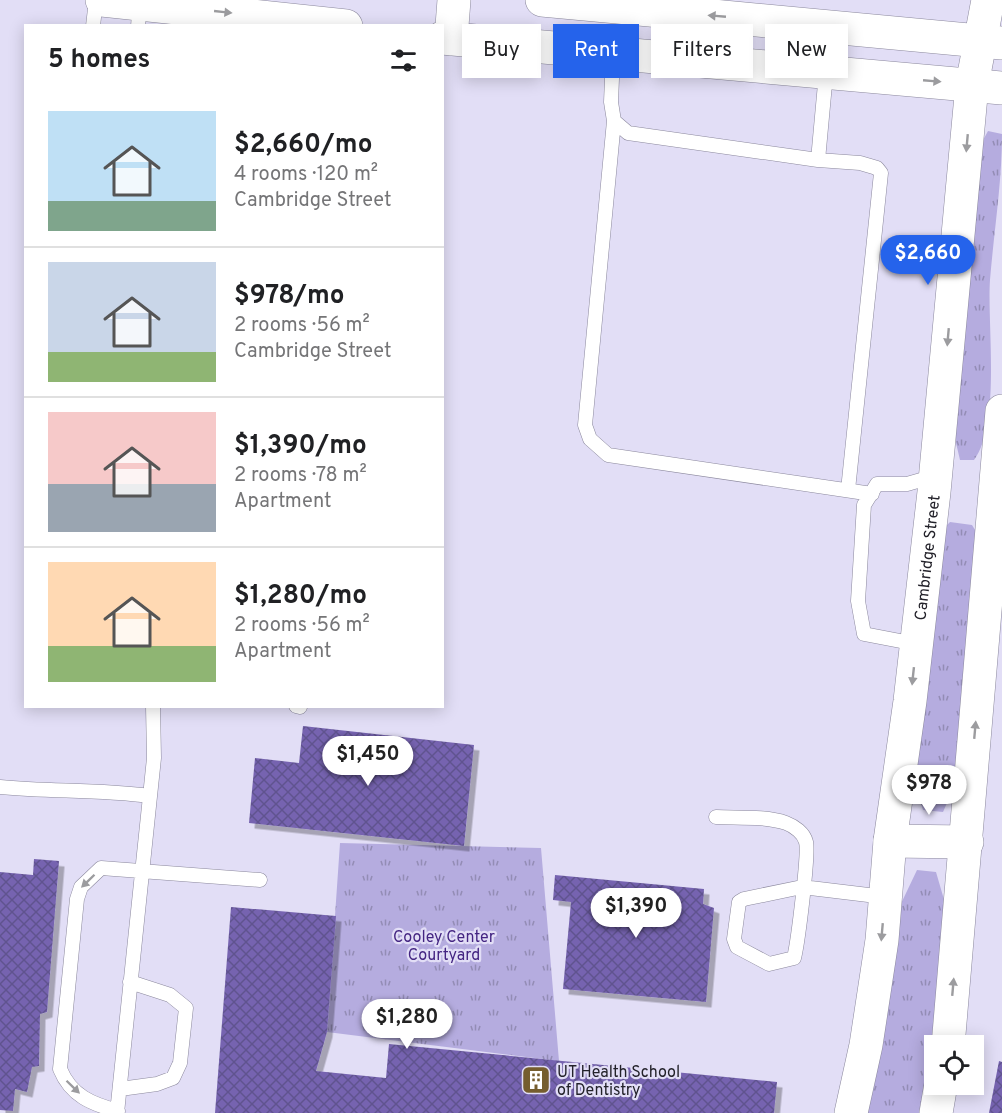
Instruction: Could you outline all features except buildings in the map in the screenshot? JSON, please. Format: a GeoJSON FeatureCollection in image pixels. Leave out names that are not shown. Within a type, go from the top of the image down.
{"type":"FeatureCollection","features":[{"type":"Feature","properties":{"kind":"street"},"geometry":{"type":"LineString","coordinates":[[102,0],[140,10],[320,24]]}},
{"type":"Feature","properties":{"kind":"street"},"geometry":{"type":"LineString","coordinates":[[454,0],[447,39],[553,49]]}},
{"type":"Feature","properties":{"kind":"street"},"geometry":{"type":"LineString","coordinates":[[542,0],[992,42]]}},
{"type":"Feature","properties":{"kind":"street","name":"Cambridge Street"},"geometry":{"type":"LineString","coordinates":[[851,1113],[866,1045],[935,476],[987,86],[992,42],[988,0]]}},
{"type":"Feature","properties":{"kind":"street"},"geometry":{"type":"LineString","coordinates":[[639,57],[765,67]]}},
{"type":"Feature","properties":{"kind":"street"},"geometry":{"type":"LineString","coordinates":[[848,74],[987,86]]}},
{"type":"Feature","properties":{"kind":"street"},"geometry":{"type":"LineString","coordinates":[[949,1035],[1002,411]]}},
{"type":"Feature","properties":{"kind":"street"},"geometry":{"type":"LineString","coordinates":[[890,841],[967,842]]}},
{"type":"Feature","properties":{"kind":"street"},"geometry":{"type":"LineString","coordinates":[[936,1113],[939,1095]]}},
{"type":"Feature","properties":{"kind":"lane"},"geometry":{"type":"LineString","coordinates":[[93,24],[96,0]]}},
{"type":"Feature","properties":{"kind":"lane"},"geometry":{"type":"LineString","coordinates":[[612,78],[611,102],[614,121],[585,425],[590,439],[608,455],[872,494]]}},
{"type":"Feature","properties":{"kind":"lane"},"geometry":{"type":"LineString","coordinates":[[818,160],[825,78]]}},
{"type":"Feature","properties":{"kind":"lane"},"geometry":{"type":"LineString","coordinates":[[614,121],[628,133],[818,160],[860,163],[877,168],[881,173],[848,490]]}},
{"type":"Feature","properties":{"kind":"lane"},"geometry":{"type":"LineString","coordinates":[[916,644],[864,634],[858,601],[864,505],[878,484],[907,484],[935,476]]}},
{"type":"Feature","properties":{"kind":"lane"},"geometry":{"type":"LineString","coordinates":[[153,708],[154,758],[149,796],[142,871],[130,981],[120,1089],[117,1112],[88,1103],[64,1079],[60,1069],[76,911],[81,887],[101,868],[142,871],[260,880]]}},
{"type":"Feature","properties":{"kind":"lane"},"geometry":{"type":"LineString","coordinates":[[0,787],[53,792],[107,790],[149,796]]}},
{"type":"Feature","properties":{"kind":"lane"},"geometry":{"type":"LineString","coordinates":[[716,817],[785,822],[800,832],[807,844],[802,887],[794,958],[769,964],[737,947],[734,939],[739,902],[802,887],[885,897]]}},
{"type":"Feature","properties":{"kind":"lane"},"geometry":{"type":"LineString","coordinates":[[120,1089],[157,1084],[173,1078],[180,1063],[186,1008],[170,995],[130,981]]}},
{"type":"Feature","properties":{"kind":"green space"},"geometry":{"type":"Polygon","coordinates":[[[988,131],[1002,134],[990,280],[990,400],[982,444],[974,460],[960,460],[956,443],[954,380],[982,142],[988,131]]]}},
{"type":"Feature","properties":{"kind":"green space"},"geometry":{"type":"Polygon","coordinates":[[[950,522],[972,525],[977,533],[957,780],[943,812],[923,810],[914,781],[945,527],[950,522]]]}},
{"type":"Feature","properties":{"kind":"green space","name":"Cooley Center Courtyard"},"geometry":{"type":"Polygon","coordinates":[[[340,843],[541,848],[559,1061],[327,1032],[340,843]]]}},
{"type":"Feature","properties":{"kind":"green space"},"geometry":{"type":"Polygon","coordinates":[[[917,870],[936,872],[945,903],[932,1035],[924,1035],[924,1086],[919,1113],[864,1113],[897,912],[917,870]]]}},
{"type":"Feature","properties":{"kind":"place","name":"UT Health School of Dentistry"},"geometry":{"type":"Point","coordinates":[536,1080]}}]}
